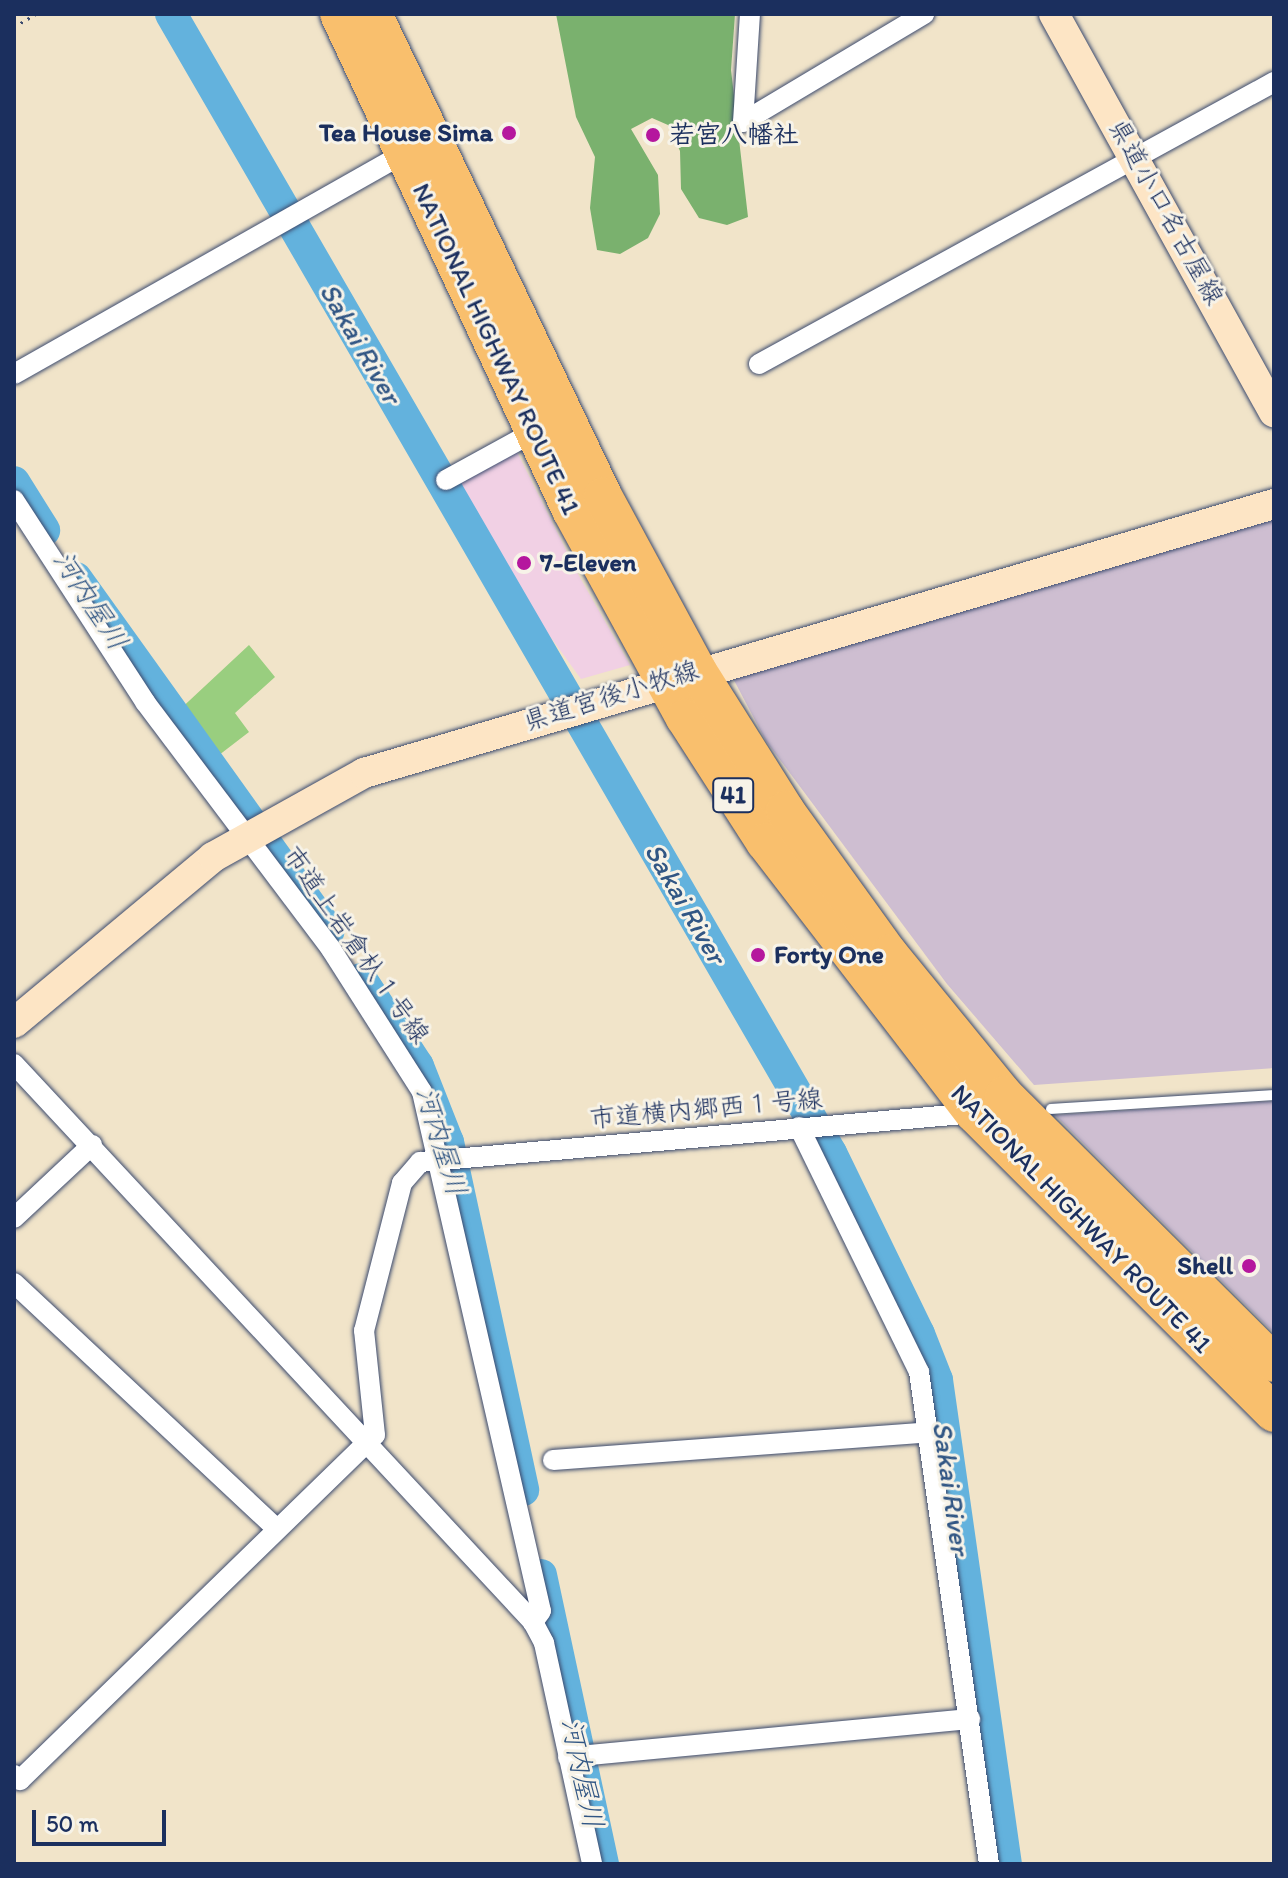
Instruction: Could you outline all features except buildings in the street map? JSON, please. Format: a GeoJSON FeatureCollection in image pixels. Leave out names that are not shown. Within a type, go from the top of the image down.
{"type":"FeatureCollection","features":[{"type":"Feature","properties":{"kind":"highway","name":"NATIONAL HIGHWAY ROUTE 41"},"geometry":{"type":"LineString","coordinates":[[339,14],[532,433],[680,676],[805,899],[974,1113],[1274,1413]]}},
{"type":"Feature","properties":{"kind":"highway","name":"NATIONAL HIGHWAY ROUTE 41"},"geometry":{"type":"LineString","coordinates":[[373,14],[589,468],[680,676],[785,810],[926,1002],[1129,1227],[1274,1363]]}},
{"type":"Feature","properties":{"kind":"main road","name":"県道小口名古屋線"},"geometry":{"type":"LineString","coordinates":[[1054,14],[1136,156],[1274,412]]}},
{"type":"Feature","properties":{"kind":"main road","name":"県道宮後小牧線"},"geometry":{"type":"LineString","coordinates":[[14,1023],[247,835],[399,759],[1274,504]]}},
{"type":"Feature","properties":{"kind":"street"},"geometry":{"type":"LineString","coordinates":[[750,14],[743,122],[924,14]]}},
{"type":"Feature","properties":{"kind":"street"},"geometry":{"type":"LineString","coordinates":[[759,364],[1274,82]]}},
{"type":"Feature","properties":{"kind":"street"},"geometry":{"type":"LineString","coordinates":[[14,374],[404,153]]}},
{"type":"Feature","properties":{"kind":"street"},"geometry":{"type":"LineString","coordinates":[[446,480],[532,433]]}},
{"type":"Feature","properties":{"kind":"street","name":"市道上岩倉杁１号線"},"geometry":{"type":"LineString","coordinates":[[14,500],[145,702],[247,835],[405,1060],[442,1156],[541,1611],[533,1622]]}},
{"type":"Feature","properties":{"kind":"street"},"geometry":{"type":"LineString","coordinates":[[14,1064],[533,1622],[544,1643],[592,1864]]}},
{"type":"Feature","properties":{"kind":"street","name":"市道横内郷西１号線"},"geometry":{"type":"LineString","coordinates":[[442,1156],[974,1113]]}},
{"type":"Feature","properties":{"kind":"street"},"geometry":{"type":"LineString","coordinates":[[799,1127],[902,1328],[930,1432],[989,1864]]}},
{"type":"Feature","properties":{"kind":"street"},"geometry":{"type":"LineString","coordinates":[[14,1218],[92,1145]]}},
{"type":"Feature","properties":{"kind":"street"},"geometry":{"type":"LineString","coordinates":[[14,1775],[20,1780],[276,1528],[367,1443],[379,1423],[364,1354],[368,1309],[402,1183],[420,1162],[442,1156]]}},
{"type":"Feature","properties":{"kind":"street"},"geometry":{"type":"LineString","coordinates":[[14,1283],[276,1528]]}},
{"type":"Feature","properties":{"kind":"street"},"geometry":{"type":"LineString","coordinates":[[553,1460],[930,1432]]}},
{"type":"Feature","properties":{"kind":"street"},"geometry":{"type":"LineString","coordinates":[[568,1757],[970,1719]]}},
{"type":"Feature","properties":{"kind":"lane"},"geometry":{"type":"LineString","coordinates":[[1051,1109],[1274,1095]]}},
{"type":"Feature","properties":{"kind":"path"},"geometry":{"type":"LineString","coordinates":[[14,27],[36,14]]}},
{"type":"Feature","properties":{"kind":"shaded area"},"geometry":{"type":"Polygon","coordinates":[[[514,446],[579,576],[630,665],[581,679],[520,595],[456,480],[514,446]]]}},
{"type":"Feature","properties":{"kind":"shaded area"},"geometry":{"type":"Polygon","coordinates":[[[1274,510],[1274,1068],[1034,1085],[947,984],[766,741],[727,667],[1274,510]]]}},
{"type":"Feature","properties":{"kind":"shaded area"},"geometry":{"type":"Polygon","coordinates":[[[1274,1101],[1274,1333],[1055,1115],[1274,1101]]]}},
{"type":"Feature","properties":{"kind":"green space"},"geometry":{"type":"Polygon","coordinates":[[[556,14],[735,14],[731,70],[748,217],[727,225],[699,218],[681,189],[680,151],[668,125],[652,118],[631,129],[658,175],[660,214],[648,238],[620,254],[597,250],[590,208],[595,157],[576,117],[556,14]]]}},
{"type":"Feature","properties":{"kind":"green space"},"geometry":{"type":"Polygon","coordinates":[[[249,645],[275,677],[235,713],[249,732],[210,762],[175,714],[249,645]]]}},
{"type":"Feature","properties":{"kind":"waterway","name":"Sakai River"},"geometry":{"type":"LineString","coordinates":[[171,14],[831,1153],[919,1334],[937,1380],[1006,1864]]}},
{"type":"Feature","properties":{"kind":"waterway","name":"河内屋川"},"geometry":{"type":"LineString","coordinates":[[14,482],[44,530]]}},
{"type":"Feature","properties":{"kind":"waterway","name":"河内屋川"},"geometry":{"type":"LineString","coordinates":[[76,578],[329,931]]}},
{"type":"Feature","properties":{"kind":"waterway","name":"河内屋川"},"geometry":{"type":"LineString","coordinates":[[361,979],[418,1066],[448,1142],[523,1490]]}},
{"type":"Feature","properties":{"kind":"waterway","name":"河内屋川"},"geometry":{"type":"LineString","coordinates":[[541,1575],[603,1864]]}},
{"type":"Feature","properties":{"kind":"place","name":"Tea House Sima"},"geometry":{"type":"Point","coordinates":[509,133]}},
{"type":"Feature","properties":{"kind":"place","name":"若宮八幡社"},"geometry":{"type":"Point","coordinates":[653,135]}},
{"type":"Feature","properties":{"kind":"place","name":"7-Eleven"},"geometry":{"type":"Point","coordinates":[524,563]}},
{"type":"Feature","properties":{"kind":"place","name":"Forty One"},"geometry":{"type":"Point","coordinates":[758,955]}},
{"type":"Feature","properties":{"kind":"place","name":"Shell"},"geometry":{"type":"Point","coordinates":[1249,1266]}}]}
